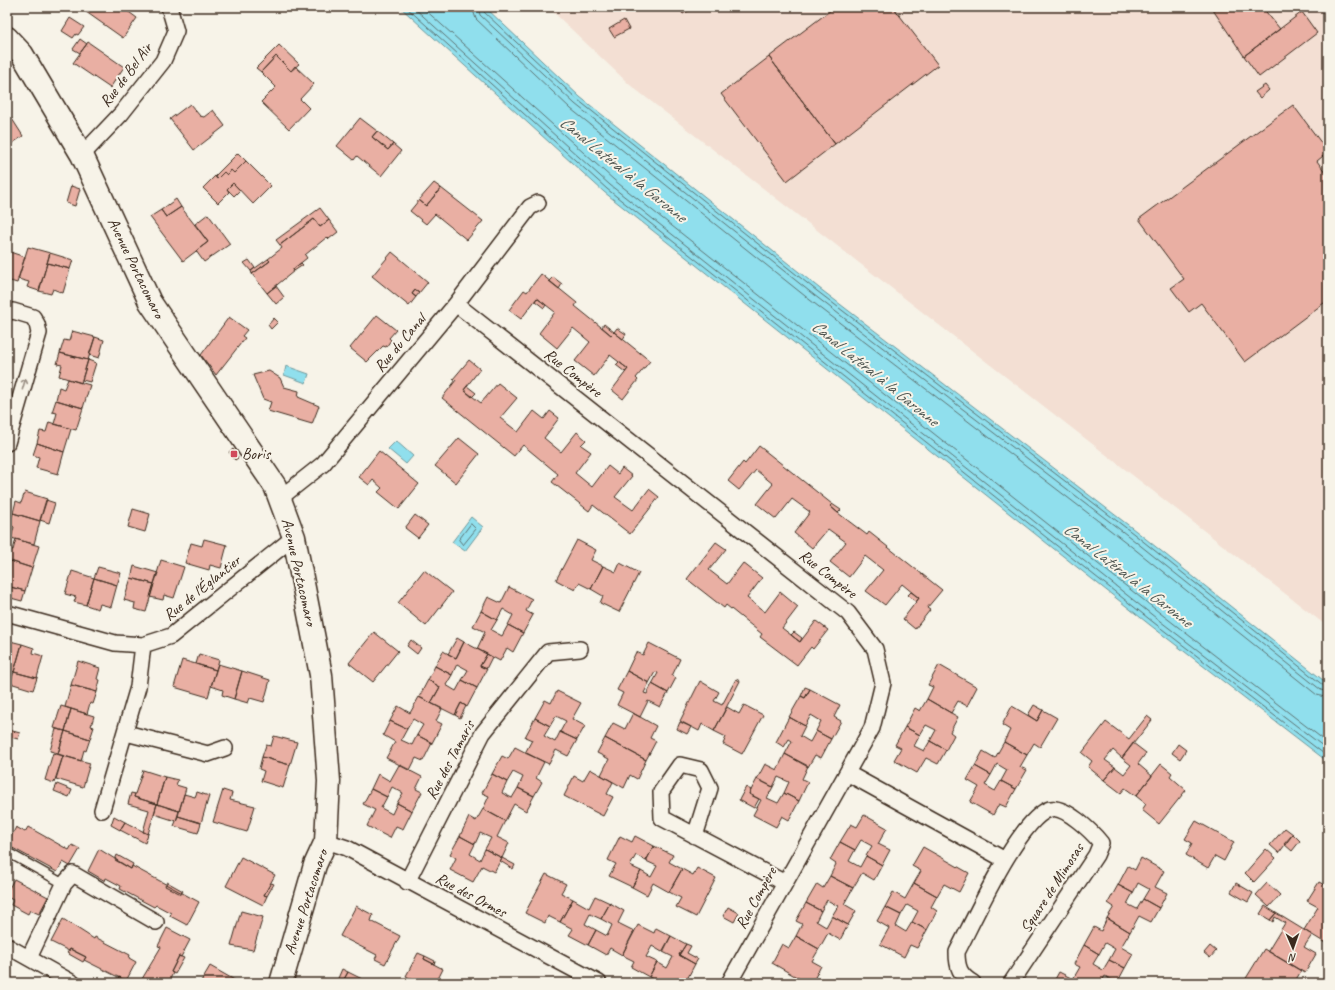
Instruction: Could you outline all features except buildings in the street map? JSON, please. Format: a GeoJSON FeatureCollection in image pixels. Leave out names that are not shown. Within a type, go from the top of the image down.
{"type":"FeatureCollection","features":[{"type":"Feature","properties":{"kind":"street","name":"Rue de Bel Air"},"geometry":{"type":"LineString","coordinates":[[82,155],[122,114],[163,61],[176,31],[169,7]]}},
{"type":"Feature","properties":{"kind":"street","name":"Avenue Portacomaro"},"geometry":{"type":"LineString","coordinates":[[7,38],[22,54],[82,155],[150,302],[275,486],[294,537],[321,675],[329,781],[326,841],[315,865],[281,983]]}},
{"type":"Feature","properties":{"kind":"street","name":"Rue du Canal"},"geometry":{"type":"LineString","coordinates":[[280,498],[323,464],[456,304],[530,207],[538,203]]}},
{"type":"Feature","properties":{"kind":"street","name":"Rue Compère"},"geometry":{"type":"LineString","coordinates":[[456,304],[848,613],[876,649],[883,683],[872,728],[729,983]]}},
{"type":"Feature","properties":{"kind":"street"},"geometry":{"type":"LineString","coordinates":[[7,312],[13,310],[33,317],[37,324],[39,333],[8,437]]}},
{"type":"Feature","properties":{"kind":"street","name":"Rue de l'Églantier"},"geometry":{"type":"LineString","coordinates":[[7,613],[115,643],[143,645],[171,636],[294,537]]}},
{"type":"Feature","properties":{"kind":"street"},"geometry":{"type":"LineString","coordinates":[[102,810],[126,733],[138,687],[143,645]]}},
{"type":"Feature","properties":{"kind":"street","name":"Rue des Tamaris"},"geometry":{"type":"LineString","coordinates":[[407,882],[483,733],[548,652],[580,649]]}},
{"type":"Feature","properties":{"kind":"street"},"geometry":{"type":"LineString","coordinates":[[126,733],[208,754],[225,748]]}},
{"type":"Feature","properties":{"kind":"street"},"geometry":{"type":"LineString","coordinates":[[695,836],[710,788],[701,770],[680,765],[661,792],[662,818],[695,836],[785,883]]}},
{"type":"Feature","properties":{"kind":"street"},"geometry":{"type":"LineString","coordinates":[[846,773],[1005,860]]}},
{"type":"Feature","properties":{"kind":"street","name":"Square de Mimosas"},"geometry":{"type":"LineString","coordinates":[[973,983],[962,977],[957,965],[957,952],[1005,860],[1024,830],[1038,816],[1050,809],[1061,809],[1093,833],[1101,843],[1096,855],[1011,983]]}},
{"type":"Feature","properties":{"kind":"street","name":"Rue des Ormes"},"geometry":{"type":"LineString","coordinates":[[326,841],[347,848],[407,882],[599,983]]}},
{"type":"Feature","properties":{"kind":"street"},"geometry":{"type":"LineString","coordinates":[[29,958],[69,879],[156,922]]}},
{"type":"Feature","properties":{"kind":"street"},"geometry":{"type":"LineString","coordinates":[[7,946],[73,983]]}},
{"type":"Feature","properties":{"kind":"lane"},"geometry":{"type":"LineString","coordinates":[[7,852],[69,879]]}},
{"type":"Feature","properties":{"kind":"shaded area"},"geometry":{"type":"Polygon","coordinates":[[[548,7],[1328,7],[1328,627],[630,85],[548,7]]]}},
{"type":"Feature","properties":{"kind":"water","name":"Canal Latéral à la Garonne"},"geometry":{"type":"Polygon","coordinates":[[[400,7],[485,7],[580,97],[819,288],[1136,531],[1328,684],[1328,762],[1150,625],[604,192],[400,7]]]}},
{"type":"Feature","properties":{"kind":"water"},"geometry":{"type":"Polygon","coordinates":[[[286,366],[309,374],[306,383],[284,375],[286,366]]]}},
{"type":"Feature","properties":{"kind":"water"},"geometry":{"type":"Polygon","coordinates":[[[396,441],[413,456],[406,464],[388,449],[396,441]]]}},
{"type":"Feature","properties":{"kind":"water"},"geometry":{"type":"Polygon","coordinates":[[[471,517],[483,527],[465,551],[452,542],[471,517]]]}},
{"type":"Feature","properties":{"kind":"place","name":"Boris"},"geometry":{"type":"Point","coordinates":[234,454]}}]}
